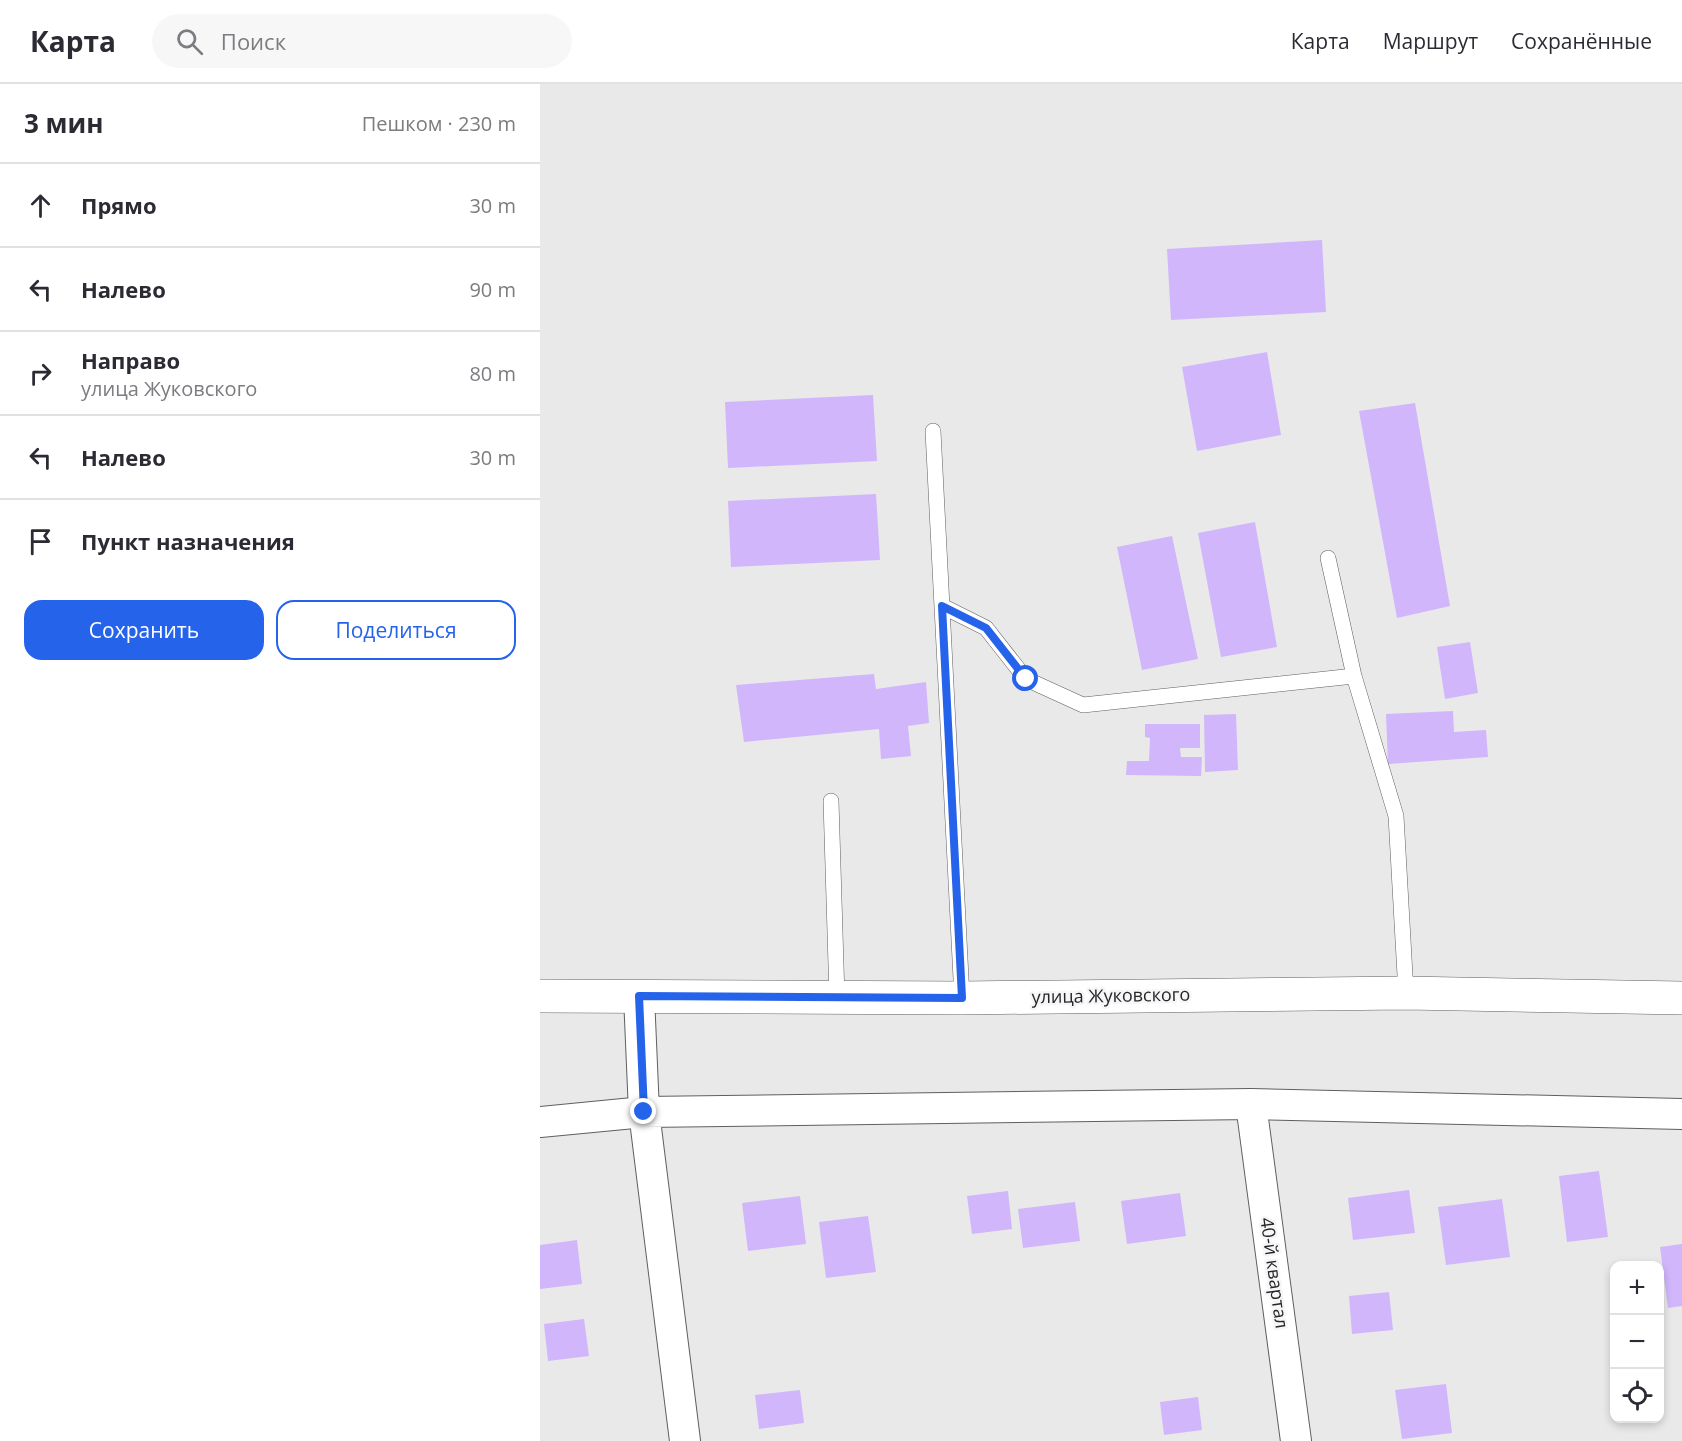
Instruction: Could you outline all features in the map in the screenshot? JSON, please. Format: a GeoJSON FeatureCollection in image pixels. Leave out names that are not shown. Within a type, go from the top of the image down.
{"type":"FeatureCollection","features":[{"type":"Feature","properties":{"kind":"street","name":"улица Жуковского"},"geometry":{"type":"LineString","coordinates":[[540,996],[962,998],[1406,993],[1682,998]]}},
{"type":"Feature","properties":{"kind":"street"},"geometry":{"type":"LineString","coordinates":[[639,996],[644,1112],[685,1441]]}},
{"type":"Feature","properties":{"kind":"street"},"geometry":{"type":"LineString","coordinates":[[540,1122],[644,1112],[1251,1104],[1682,1114]]}},
{"type":"Feature","properties":{"kind":"street","name":"40-й квартал"},"geometry":{"type":"LineString","coordinates":[[1251,1104],[1296,1441]]}},
{"type":"Feature","properties":{"kind":"lane"},"geometry":{"type":"LineString","coordinates":[[933,431],[962,998]]}},
{"type":"Feature","properties":{"kind":"lane"},"geometry":{"type":"LineString","coordinates":[[1328,558],[1354,676],[1396,816],[1406,993]]}},
{"type":"Feature","properties":{"kind":"lane"},"geometry":{"type":"LineString","coordinates":[[942,606],[986,628],[1026,679],[1083,705],[1354,676]]}},
{"type":"Feature","properties":{"kind":"lane"},"geometry":{"type":"LineString","coordinates":[[831,801],[837,998]]}},
{"type":"Feature","properties":{"kind":"building"},"geometry":{"type":"Polygon","coordinates":[[[1322,240],[1326,312],[1171,320],[1167,249],[1322,240]]]}},
{"type":"Feature","properties":{"kind":"building"},"geometry":{"type":"Polygon","coordinates":[[[1267,352],[1281,435],[1197,451],[1182,367],[1267,352]]]}},
{"type":"Feature","properties":{"kind":"building"},"geometry":{"type":"Polygon","coordinates":[[[873,395],[877,461],[728,468],[725,402],[873,395]]]}},
{"type":"Feature","properties":{"kind":"building"},"geometry":{"type":"Polygon","coordinates":[[[1415,403],[1450,606],[1397,618],[1359,411],[1415,403]]]}},
{"type":"Feature","properties":{"kind":"building"},"geometry":{"type":"Polygon","coordinates":[[[876,494],[880,560],[731,567],[728,501],[876,494]]]}},
{"type":"Feature","properties":{"kind":"building"},"geometry":{"type":"Polygon","coordinates":[[[1255,522],[1277,647],[1221,657],[1198,533],[1255,522]]]}},
{"type":"Feature","properties":{"kind":"building"},"geometry":{"type":"Polygon","coordinates":[[[1172,536],[1198,659],[1142,670],[1117,547],[1172,536]]]}},
{"type":"Feature","properties":{"kind":"building"},"geometry":{"type":"Polygon","coordinates":[[[1470,642],[1478,693],[1445,699],[1437,647],[1470,642]]]}},
{"type":"Feature","properties":{"kind":"building"},"geometry":{"type":"Polygon","coordinates":[[[874,674],[876,689],[926,682],[929,723],[908,726],[911,756],[881,759],[879,729],[744,742],[736,685],[874,674]]]}},
{"type":"Feature","properties":{"kind":"building"},"geometry":{"type":"Polygon","coordinates":[[[1453,711],[1454,732],[1486,730],[1488,757],[1388,764],[1386,714],[1453,711]]]}},
{"type":"Feature","properties":{"kind":"building"},"geometry":{"type":"Polygon","coordinates":[[[1236,714],[1238,770],[1205,772],[1204,715],[1236,714]]]}},
{"type":"Feature","properties":{"kind":"building"},"geometry":{"type":"Polygon","coordinates":[[[1145,724],[1200,724],[1200,748],[1180,748],[1181,757],[1202,757],[1201,776],[1126,775],[1127,761],[1149,761],[1150,738],[1145,737],[1145,724]]]}},
{"type":"Feature","properties":{"kind":"building"},"geometry":{"type":"Polygon","coordinates":[[[1599,1171],[1608,1237],[1567,1242],[1559,1176],[1599,1171]]]}},
{"type":"Feature","properties":{"kind":"building"},"geometry":{"type":"Polygon","coordinates":[[[1409,1190],[1415,1233],[1353,1240],[1348,1198],[1409,1190]]]}},
{"type":"Feature","properties":{"kind":"building"},"geometry":{"type":"Polygon","coordinates":[[[1008,1191],[1012,1229],[972,1234],[967,1196],[1008,1191]]]}},
{"type":"Feature","properties":{"kind":"building"},"geometry":{"type":"Polygon","coordinates":[[[1180,1193],[1186,1236],[1127,1244],[1121,1201],[1180,1193]]]}},
{"type":"Feature","properties":{"kind":"building"},"geometry":{"type":"Polygon","coordinates":[[[800,1196],[806,1244],[748,1251],[742,1203],[800,1196]]]}},
{"type":"Feature","properties":{"kind":"building"},"geometry":{"type":"Polygon","coordinates":[[[1502,1199],[1510,1257],[1446,1265],[1438,1207],[1502,1199]]]}},
{"type":"Feature","properties":{"kind":"building"},"geometry":{"type":"Polygon","coordinates":[[[1075,1202],[1080,1241],[1023,1248],[1018,1209],[1075,1202]]]}},
{"type":"Feature","properties":{"kind":"building"},"geometry":{"type":"Polygon","coordinates":[[[868,1216],[876,1272],[826,1278],[819,1222],[868,1216]]]}},
{"type":"Feature","properties":{"kind":"building"},"geometry":{"type":"Polygon","coordinates":[[[577,1240],[582,1284],[540,1289],[540,1245],[577,1240]]]}},
{"type":"Feature","properties":{"kind":"building"},"geometry":{"type":"Polygon","coordinates":[[[1682,1244],[1682,1306],[1668,1308],[1664,1261],[1662,1261],[1660,1247],[1682,1244]]]}},
{"type":"Feature","properties":{"kind":"building"},"geometry":{"type":"Polygon","coordinates":[[[1389,1292],[1393,1330],[1352,1334],[1349,1296],[1389,1292]]]}},
{"type":"Feature","properties":{"kind":"building"},"geometry":{"type":"Polygon","coordinates":[[[584,1319],[589,1356],[548,1361],[544,1324],[584,1319]]]}},
{"type":"Feature","properties":{"kind":"building"},"geometry":{"type":"Polygon","coordinates":[[[1446,1384],[1452,1433],[1402,1439],[1395,1390],[1446,1384]]]}},
{"type":"Feature","properties":{"kind":"building"},"geometry":{"type":"Polygon","coordinates":[[[800,1390],[804,1423],[759,1429],[755,1395],[800,1390]]]}},
{"type":"Feature","properties":{"kind":"building"},"geometry":{"type":"Polygon","coordinates":[[[1198,1397],[1202,1430],[1164,1435],[1160,1402],[1198,1397]]]}},
{"type":"Feature","properties":{"kind":"route"},"geometry":{"type":"LineString","coordinates":[[644,1112],[639,996],[962,998],[942,606],[986,628],[1026,679]]}}]}
